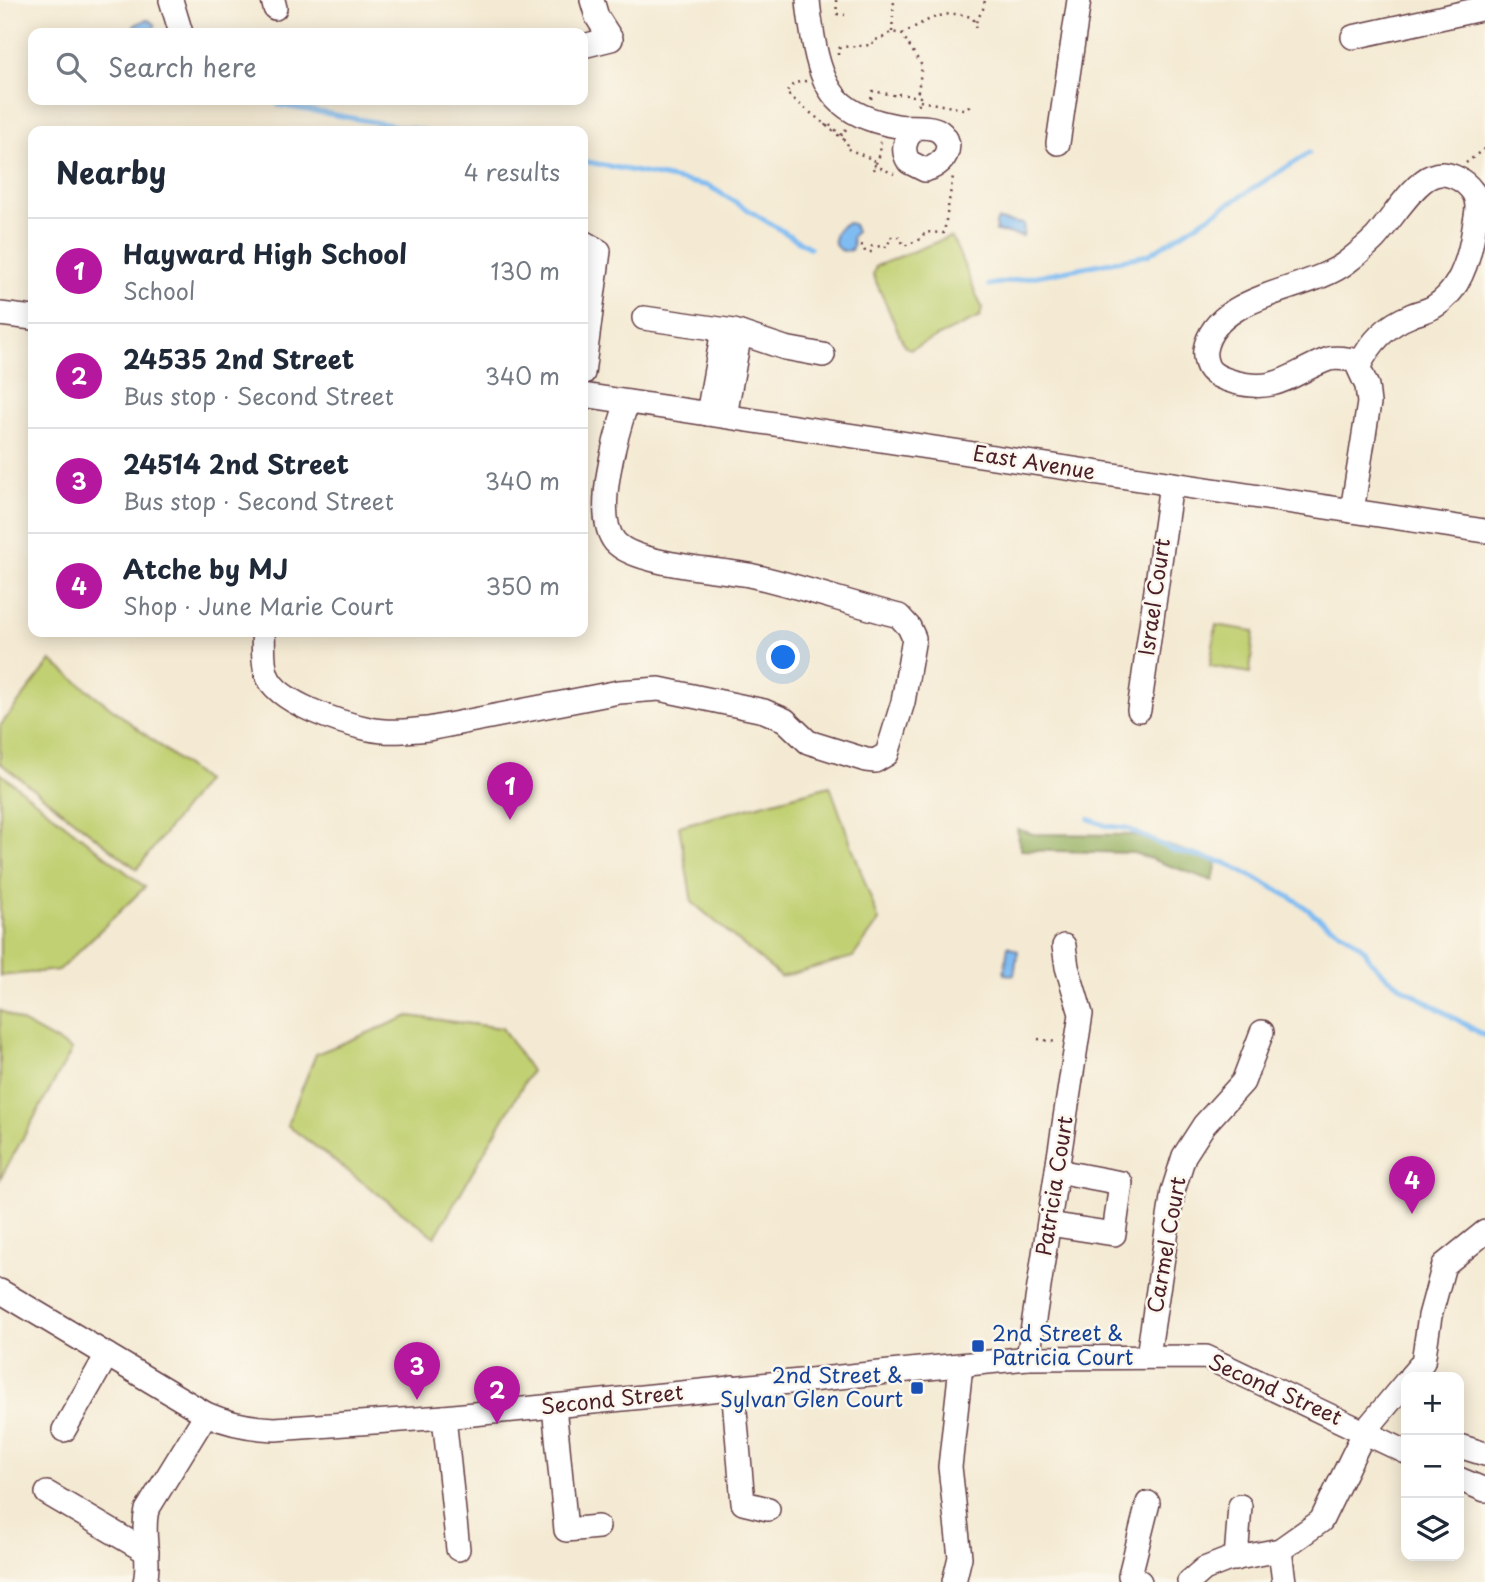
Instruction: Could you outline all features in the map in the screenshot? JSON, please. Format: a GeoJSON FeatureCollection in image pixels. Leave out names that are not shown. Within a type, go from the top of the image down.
{"type":"FeatureCollection","features":[{"type":"Feature","properties":{"kind":"street"},"geometry":{"type":"LineString","coordinates":[[171,0],[179,28]]}},
{"type":"Feature","properties":{"kind":"street"},"geometry":{"type":"LineString","coordinates":[[808,0],[823,82],[835,99],[863,117],[912,129],[926,126],[938,130],[944,137],[947,153],[942,162],[925,170],[909,162],[904,150],[905,140],[912,129]]}},
{"type":"Feature","properties":{"kind":"street"},"geometry":{"type":"LineString","coordinates":[[1058,144],[1079,0]]}},
{"type":"Feature","properties":{"kind":"street"},"geometry":{"type":"LineString","coordinates":[[1353,37],[1448,7],[1485,8]]}},
{"type":"Feature","properties":{"kind":"street"},"geometry":{"type":"LineString","coordinates":[[588,45],[611,39],[594,8]]}},
{"type":"Feature","properties":{"kind":"street"},"geometry":{"type":"LineString","coordinates":[[1352,511],[1369,403],[1367,386],[1355,360],[1329,359],[1277,383],[1242,384],[1210,370],[1204,355],[1207,337],[1218,323],[1272,292],[1327,275],[1346,263],[1374,238],[1425,179],[1440,174],[1463,181],[1474,193],[1478,207],[1469,253],[1459,279],[1435,306],[1395,323],[1380,335],[1359,366]]}},
{"type":"Feature","properties":{"kind":"street"},"geometry":{"type":"LineString","coordinates":[[588,244],[599,250],[588,335]]}},
{"type":"Feature","properties":{"kind":"street"},"geometry":{"type":"LineString","coordinates":[[0,314],[28,317]]}},
{"type":"Feature","properties":{"kind":"street"},"geometry":{"type":"LineString","coordinates":[[644,318],[732,331],[785,348],[823,355]]}},
{"type":"Feature","properties":{"kind":"street"},"geometry":{"type":"LineString","coordinates":[[717,415],[732,331]]}},
{"type":"Feature","properties":{"kind":"street","name":"East Avenue"},"geometry":{"type":"LineString","coordinates":[[588,396],[1485,531]]}},
{"type":"Feature","properties":{"kind":"street"},"geometry":{"type":"LineString","coordinates":[[263,637],[266,674],[274,687],[303,706],[336,720],[370,729],[428,729],[619,692],[659,689],[764,711],[785,720],[808,742],[866,760],[875,761],[887,754],[903,702],[914,638],[909,626],[899,616],[750,576],[650,559],[629,552],[615,541],[607,526],[605,508],[614,442],[627,401]]}},
{"type":"Feature","properties":{"kind":"street","name":"Israel Court"},"geometry":{"type":"LineString","coordinates":[[1139,710],[1171,484]]}},
{"type":"Feature","properties":{"kind":"street","name":"Patricia Court"},"geometry":{"type":"LineString","coordinates":[[1028,1358],[1081,1014],[1067,967],[1064,946]]}},
{"type":"Feature","properties":{"kind":"street","name":"Carmel Court"},"geometry":{"type":"LineString","coordinates":[[1148,1356],[1173,1191],[1184,1156],[1204,1125],[1243,1082],[1262,1032]]}},
{"type":"Feature","properties":{"kind":"street"},"geometry":{"type":"LineString","coordinates":[[1049,1224],[1114,1234],[1121,1183],[1057,1171]]}},
{"type":"Feature","properties":{"kind":"street"},"geometry":{"type":"LineString","coordinates":[[1414,1372],[1423,1362],[1430,1316],[1444,1265],[1485,1232]]}},
{"type":"Feature","properties":{"kind":"street","name":"Second Street"},"geometry":{"type":"LineString","coordinates":[[0,1291],[206,1414],[231,1424],[275,1429],[444,1417],[1028,1358],[1206,1357],[1401,1449]]}},
{"type":"Feature","properties":{"kind":"street"},"geometry":{"type":"LineString","coordinates":[[64,1430],[107,1355]]}},
{"type":"Feature","properties":{"kind":"street"},"geometry":{"type":"LineString","coordinates":[[954,1582],[960,1557],[950,1467],[961,1366]]}},
{"type":"Feature","properties":{"kind":"street"},"geometry":{"type":"LineString","coordinates":[[733,1387],[743,1503],[768,1509]]}},
{"type":"Feature","properties":{"kind":"street"},"geometry":{"type":"LineString","coordinates":[[1189,1582],[1204,1569],[1280,1550],[1321,1521],[1365,1431],[1401,1388]]}},
{"type":"Feature","properties":{"kind":"street"},"geometry":{"type":"LineString","coordinates":[[554,1406],[566,1530],[598,1527]]}},
{"type":"Feature","properties":{"kind":"street"},"geometry":{"type":"LineString","coordinates":[[145,1582],[147,1552],[143,1524],[147,1510],[206,1414]]}},
{"type":"Feature","properties":{"kind":"street"},"geometry":{"type":"LineString","coordinates":[[444,1417],[458,1549]]}},
{"type":"Feature","properties":{"kind":"street"},"geometry":{"type":"LineString","coordinates":[[1464,1448],[1485,1454]]}},
{"type":"Feature","properties":{"kind":"street"},"geometry":{"type":"LineString","coordinates":[[1464,1481],[1485,1490]]}},
{"type":"Feature","properties":{"kind":"street"},"geometry":{"type":"LineString","coordinates":[[47,1493],[147,1552]]}},
{"type":"Feature","properties":{"kind":"street"},"geometry":{"type":"LineString","coordinates":[[1140,1582],[1130,1575],[1148,1503]]}},
{"type":"Feature","properties":{"kind":"street"},"geometry":{"type":"LineString","coordinates":[[1236,1559],[1240,1506]]}},
{"type":"Feature","properties":{"kind":"street"},"geometry":{"type":"LineString","coordinates":[[1280,1550],[1284,1582]]}},
{"type":"Feature","properties":{"kind":"path"},"geometry":{"type":"LineString","coordinates":[[836,0],[837,14],[845,15]]}},
{"type":"Feature","properties":{"kind":"path"},"geometry":{"type":"LineString","coordinates":[[892,32],[894,0]]}},
{"type":"Feature","properties":{"kind":"path"},"geometry":{"type":"LineString","coordinates":[[976,22],[985,0]]}},
{"type":"Feature","properties":{"kind":"path"},"geometry":{"type":"LineString","coordinates":[[838,58],[838,49],[841,47],[872,45],[874,39],[879,40],[892,32],[902,34],[939,14],[967,15],[976,22],[978,31]]}},
{"type":"Feature","properties":{"kind":"path"},"geometry":{"type":"LineString","coordinates":[[902,34],[922,66],[919,98]]}},
{"type":"Feature","properties":{"kind":"path"},"geometry":{"type":"LineString","coordinates":[[806,82],[794,83],[786,93],[848,143],[846,148],[874,160],[874,168],[880,154]]}},
{"type":"Feature","properties":{"kind":"path"},"geometry":{"type":"LineString","coordinates":[[873,91],[898,96],[899,94],[963,109],[969,106],[969,103]]}},
{"type":"Feature","properties":{"kind":"path"},"geometry":{"type":"LineString","coordinates":[[956,116],[957,108]]}},
{"type":"Feature","properties":{"kind":"path"},"geometry":{"type":"LineString","coordinates":[[825,125],[827,122],[842,135]]}},
{"type":"Feature","properties":{"kind":"path"},"geometry":{"type":"LineString","coordinates":[[861,245],[864,246],[864,252],[872,252],[872,246],[888,247],[890,237],[900,237],[904,246],[921,239],[925,232],[944,233],[954,171],[942,162]]}},
{"type":"Feature","properties":{"kind":"path"},"geometry":{"type":"LineString","coordinates":[[1038,1039],[1064,1043]]}},
{"type":"Feature","properties":{"kind":"green space"},"geometry":{"type":"Polygon","coordinates":[[[949,237],[953,239],[982,308],[980,317],[911,349],[905,347],[873,275],[876,266],[949,237]]]}},
{"type":"Feature","properties":{"kind":"green space"},"geometry":{"type":"Polygon","coordinates":[[[1216,625],[1254,631],[1250,673],[1210,666],[1216,625]]]}},
{"type":"Feature","properties":{"kind":"green space"},"geometry":{"type":"Polygon","coordinates":[[[51,661],[205,781],[137,869],[0,763],[0,726],[51,661]]]}},
{"type":"Feature","properties":{"kind":"green space"},"geometry":{"type":"Polygon","coordinates":[[[0,773],[145,887],[59,970],[0,976],[0,773]]]}},
{"type":"Feature","properties":{"kind":"green space"},"geometry":{"type":"Polygon","coordinates":[[[830,786],[879,921],[853,957],[781,977],[692,902],[679,826],[830,786]]]}},
{"type":"Feature","properties":{"kind":"green space"},"geometry":{"type":"Polygon","coordinates":[[[1017,829],[1033,834],[1134,835],[1217,861],[1213,881],[1134,853],[1021,850],[1017,829]]]}},
{"type":"Feature","properties":{"kind":"green space"},"geometry":{"type":"Polygon","coordinates":[[[0,1010],[72,1050],[0,1179],[0,1010]]]}},
{"type":"Feature","properties":{"kind":"green space"},"geometry":{"type":"Polygon","coordinates":[[[409,1016],[502,1028],[531,1071],[435,1237],[287,1125],[316,1054],[409,1016]]]}},
{"type":"Feature","properties":{"kind":"water"},"geometry":{"type":"Polygon","coordinates":[[[149,20],[155,25],[154,28],[133,28],[149,20]]]}},
{"type":"Feature","properties":{"kind":"water"},"geometry":{"type":"Polygon","coordinates":[[[998,220],[1024,224],[1023,236],[996,231],[998,220]]]}},
{"type":"Feature","properties":{"kind":"water"},"geometry":{"type":"Polygon","coordinates":[[[848,223],[853,224],[856,232],[852,237],[851,250],[844,251],[836,246],[834,241],[838,231],[848,223]]]}},
{"type":"Feature","properties":{"kind":"water"},"geometry":{"type":"Polygon","coordinates":[[[1008,946],[1018,951],[1014,975],[1004,974],[1008,946]]]}},
{"type":"Feature","properties":{"kind":"waterway"},"geometry":{"type":"LineString","coordinates":[[279,105],[397,126]]}},
{"type":"Feature","properties":{"kind":"waterway"},"geometry":{"type":"LineString","coordinates":[[989,285],[1148,255],[1309,153]]}},
{"type":"Feature","properties":{"kind":"waterway"},"geometry":{"type":"LineString","coordinates":[[588,162],[709,186],[810,248]]}},
{"type":"Feature","properties":{"kind":"waterway"},"geometry":{"type":"LineString","coordinates":[[1089,819],[1107,826],[1126,828],[1173,850],[1226,863],[1272,887],[1347,935],[1365,950],[1370,960],[1384,974],[1403,988],[1485,1036]]}},
{"type":"Feature","properties":{"kind":"place","name":"Hayward High School"},"geometry":{"type":"Point","coordinates":[510,820]}},
{"type":"Feature","properties":{"kind":"place","name":"Atche by MJ"},"geometry":{"type":"Point","coordinates":[1412,1214]}},
{"type":"Feature","properties":{"kind":"place","name":"2nd Street & Patricia Court"},"geometry":{"type":"Point","coordinates":[978,1346]}},
{"type":"Feature","properties":{"kind":"place","name":"2nd Street & Sylvan Glen Court"},"geometry":{"type":"Point","coordinates":[917,1388]}},
{"type":"Feature","properties":{"kind":"place","name":"24514 2nd Street"},"geometry":{"type":"Point","coordinates":[417,1400]}},
{"type":"Feature","properties":{"kind":"place","name":"24535 2nd Street"},"geometry":{"type":"Point","coordinates":[497,1424]}}]}
